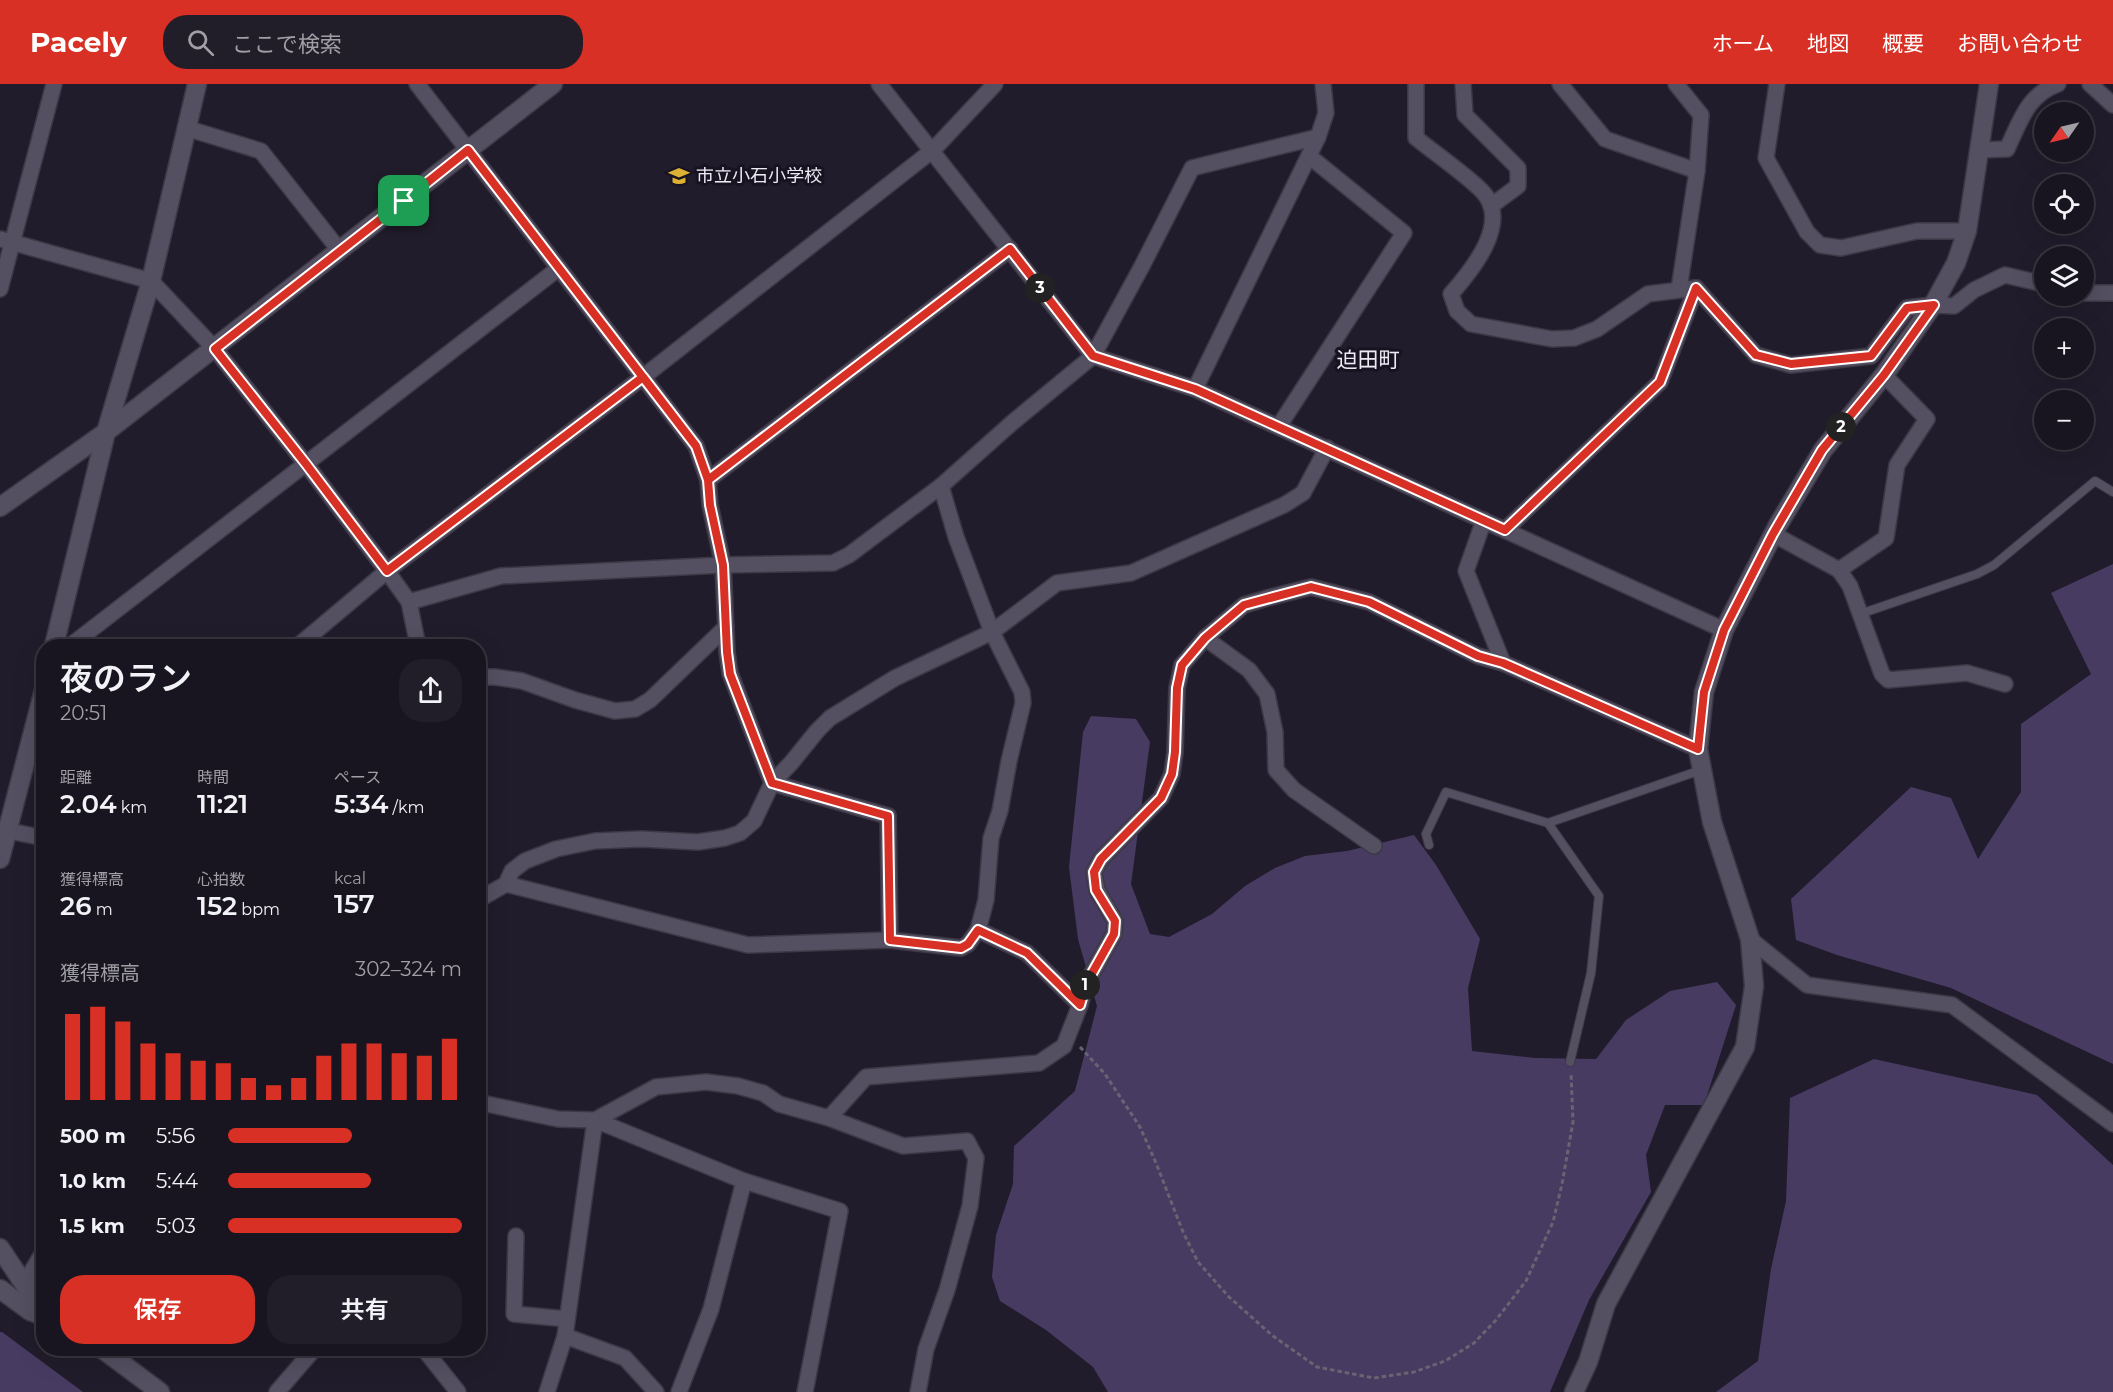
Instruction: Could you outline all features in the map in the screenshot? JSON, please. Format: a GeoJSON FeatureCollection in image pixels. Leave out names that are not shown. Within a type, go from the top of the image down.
{"type":"FeatureCollection","features":[{"type":"Feature","properties":{"kind":"street"},"geometry":{"type":"LineString","coordinates":[[0,289],[7,240],[54,84]]}},
{"type":"Feature","properties":{"kind":"street"},"geometry":{"type":"LineString","coordinates":[[56,639],[106,432],[151,281],[197,84]]}},
{"type":"Feature","properties":{"kind":"street"},"geometry":{"type":"LineString","coordinates":[[417,84],[696,446],[708,480],[710,505],[723,565],[730,674],[772,783]]}},
{"type":"Feature","properties":{"kind":"street"},"geometry":{"type":"LineString","coordinates":[[0,507],[106,432],[215,349],[553,84]]}},
{"type":"Feature","properties":{"kind":"street"},"geometry":{"type":"LineString","coordinates":[[879,84],[1093,356],[1195,389],[1327,447],[1724,630]]}},
{"type":"Feature","properties":{"kind":"street"},"geometry":{"type":"LineString","coordinates":[[306,639],[387,571],[643,377],[933,150],[995,84]]}},
{"type":"Feature","properties":{"kind":"street"},"geometry":{"type":"LineString","coordinates":[[1195,389],[1318,138],[1326,113],[1323,84]]}},
{"type":"Feature","properties":{"kind":"street"},"geometry":{"type":"LineString","coordinates":[[1416,84],[1416,138],[1483,192],[1491,206],[1492,223],[1484,251],[1451,294],[1456,311],[1471,324],[1552,339],[1574,338],[1597,329],[1648,294],[1696,288]]}},
{"type":"Feature","properties":{"kind":"street"},"geometry":{"type":"LineString","coordinates":[[1463,84],[1465,115],[1518,168],[1518,186],[1491,206]]}},
{"type":"Feature","properties":{"kind":"street"},"geometry":{"type":"LineString","coordinates":[[1560,84],[1605,139],[1696,171]]}},
{"type":"Feature","properties":{"kind":"street"},"geometry":{"type":"LineString","coordinates":[[1676,84],[1701,115],[1696,171],[1679,290]]}},
{"type":"Feature","properties":{"kind":"street"},"geometry":{"type":"LineString","coordinates":[[1777,84],[1766,158],[1807,232],[1820,245],[1841,248],[1917,231],[1967,231]]}},
{"type":"Feature","properties":{"kind":"street"},"geometry":{"type":"LineString","coordinates":[[1574,1392],[1588,1362],[1605,1304],[1745,1047],[1754,986],[1750,939],[1712,822],[1701,770],[1698,749],[1704,692],[1724,630],[1773,534],[1822,450],[1884,375],[1934,305],[1956,263],[1967,231],[1989,84]]}},
{"type":"Feature","properties":{"kind":"street"},"geometry":{"type":"LineString","coordinates":[[1979,150],[2007,149],[2026,108],[2045,89],[2058,84]]}},
{"type":"Feature","properties":{"kind":"street"},"geometry":{"type":"LineString","coordinates":[[2090,84],[2113,105]]}},
{"type":"Feature","properties":{"kind":"street"},"geometry":{"type":"LineString","coordinates":[[186,128],[261,151],[340,250]]}},
{"type":"Feature","properties":{"kind":"street"},"geometry":{"type":"LineString","coordinates":[[409,602],[501,576],[723,565],[833,563],[849,555],[941,486],[1013,422],[1093,356],[1192,168],[1318,138]]}},
{"type":"Feature","properties":{"kind":"street"},"geometry":{"type":"LineString","coordinates":[[1279,426],[1404,233],[1309,156]]}},
{"type":"Feature","properties":{"kind":"street"},"geometry":{"type":"LineString","coordinates":[[7,240],[151,281],[215,349],[387,571],[409,602],[417,639]]}},
{"type":"Feature","properties":{"kind":"street"},"geometry":{"type":"LineString","coordinates":[[708,480],[1010,249]]}},
{"type":"Feature","properties":{"kind":"street"},"geometry":{"type":"LineString","coordinates":[[79,639],[559,267]]}},
{"type":"Feature","properties":{"kind":"street"},"geometry":{"type":"LineString","coordinates":[[1696,288],[1756,355],[1791,364],[1871,356],[1907,308],[1934,305],[1954,306],[1974,290],[2005,275],[2034,282]]}},
{"type":"Feature","properties":{"kind":"street"},"geometry":{"type":"LineString","coordinates":[[1505,530],[1660,382],[1696,288]]}},
{"type":"Feature","properties":{"kind":"street"},"geometry":{"type":"LineString","coordinates":[[2094,293],[2113,293]]}},
{"type":"Feature","properties":{"kind":"street"},"geometry":{"type":"LineString","coordinates":[[1839,570],[1886,538],[1897,465],[1927,419],[1884,375]]}},
{"type":"Feature","properties":{"kind":"street"},"geometry":{"type":"LineString","coordinates":[[486,895],[506,884],[512,871],[525,861],[556,849],[595,841],[641,839],[698,842],[733,836],[741,832],[754,821],[772,783],[830,718],[895,678],[992,632],[1057,583],[1131,573],[1284,505],[1303,493],[1327,447]]}},
{"type":"Feature","properties":{"kind":"street"},"geometry":{"type":"LineString","coordinates":[[506,884],[748,945],[890,940],[961,948],[968,944],[978,930],[986,900],[991,838],[1000,811],[1023,703],[1022,692],[992,632],[956,537],[941,486]]}},
{"type":"Feature","properties":{"kind":"street"},"geometry":{"type":"LineString","coordinates":[[1484,520],[1466,571],[1503,663]]}},
{"type":"Feature","properties":{"kind":"street"},"geometry":{"type":"LineString","coordinates":[[1773,534],[1839,570],[1850,586],[1882,675],[1888,681],[1967,673],[2004,684]]}},
{"type":"Feature","properties":{"kind":"street"},"geometry":{"type":"LineString","coordinates":[[830,1118],[866,1077],[1039,1063],[1064,1046],[1070,1036],[1086,984],[1114,934],[1115,921],[1096,890],[1094,872],[1101,859],[1161,798],[1172,774],[1177,688],[1182,665],[1205,638],[1244,605],[1311,587],[1369,602],[1478,656],[1503,663],[1698,749]]}},
{"type":"Feature","properties":{"kind":"street"},"geometry":{"type":"LineString","coordinates":[[486,678],[522,681],[575,700],[615,711],[635,709],[650,700],[726,627]]}},
{"type":"Feature","properties":{"kind":"street"},"geometry":{"type":"LineString","coordinates":[[1205,638],[1249,670],[1268,694],[1275,732],[1276,770],[1294,790],[1374,846]]}},
{"type":"Feature","properties":{"kind":"street"},"geometry":{"type":"LineString","coordinates":[[0,859],[4,830],[36,718]]}},
{"type":"Feature","properties":{"kind":"street"},"geometry":{"type":"LineString","coordinates":[[772,783],[888,816],[890,940]]}},
{"type":"Feature","properties":{"kind":"street"},"geometry":{"type":"LineString","coordinates":[[4,830],[36,836]]}},
{"type":"Feature","properties":{"kind":"street"},"geometry":{"type":"LineString","coordinates":[[978,930],[1027,953],[1080,1005]]}},
{"type":"Feature","properties":{"kind":"street"},"geometry":{"type":"LineString","coordinates":[[1750,939],[1807,985],[1952,1005],[2113,1124]]}},
{"type":"Feature","properties":{"kind":"street"},"geometry":{"type":"LineString","coordinates":[[595,1120],[656,1087],[706,1082],[738,1086],[763,1094],[779,1104],[830,1118],[903,1146],[967,1141],[976,1158],[970,1206],[947,1290],[926,1349],[918,1392]]}},
{"type":"Feature","properties":{"kind":"street"},"geometry":{"type":"LineString","coordinates":[[486,1104],[558,1119],[595,1120],[744,1181],[840,1211],[805,1392]]}},
{"type":"Feature","properties":{"kind":"street"},"geometry":{"type":"LineString","coordinates":[[547,1392],[565,1336],[595,1120]]}},
{"type":"Feature","properties":{"kind":"street"},"geometry":{"type":"LineString","coordinates":[[679,1392],[711,1310],[744,1181]]}},
{"type":"Feature","properties":{"kind":"street"},"geometry":{"type":"LineString","coordinates":[[516,1236],[514,1314],[567,1319]]}},
{"type":"Feature","properties":{"kind":"street"},"geometry":{"type":"LineString","coordinates":[[0,1248],[24,1284],[36,1295]]}},
{"type":"Feature","properties":{"kind":"street"},"geometry":{"type":"LineString","coordinates":[[24,1284],[36,1264]]}},
{"type":"Feature","properties":{"kind":"street"},"geometry":{"type":"LineString","coordinates":[[0,1289],[36,1313]]}},
{"type":"Feature","properties":{"kind":"street"},"geometry":{"type":"LineString","coordinates":[[565,1336],[624,1358],[656,1392]]}},
{"type":"Feature","properties":{"kind":"street"},"geometry":{"type":"LineString","coordinates":[[112,1356],[160,1392]]}},
{"type":"Feature","properties":{"kind":"street"},"geometry":{"type":"LineString","coordinates":[[276,1392],[308,1356]]}},
{"type":"Feature","properties":{"kind":"street"},"geometry":{"type":"LineString","coordinates":[[429,1356],[458,1392]]}},
{"type":"Feature","properties":{"kind":"lane"},"geometry":{"type":"LineString","coordinates":[[1860,614],[1994,565],[2095,481],[2113,492]]}},
{"type":"Feature","properties":{"kind":"lane"},"geometry":{"type":"LineString","coordinates":[[1429,845],[1426,834],[1446,792],[1548,822],[1701,770]]}},
{"type":"Feature","properties":{"kind":"lane"},"geometry":{"type":"LineString","coordinates":[[1548,822],[1599,896],[1591,973],[1570,1062]]}},
{"type":"Feature","properties":{"kind":"path"},"geometry":{"type":"LineString","coordinates":[[1070,1036],[1105,1074],[1140,1127],[1183,1232],[1198,1262],[1229,1297],[1273,1336],[1317,1367],[1374,1378],[1414,1372],[1445,1361],[1474,1343],[1496,1320],[1526,1281],[1553,1222],[1562,1184],[1573,1122],[1570,1062]]}},
{"type":"Feature","properties":{"kind":"shaded area"},"geometry":{"type":"Polygon","coordinates":[[[2113,564],[2113,1064],[1951,988],[1837,955],[1796,940],[1791,899],[1911,787],[1951,798],[1978,859],[2021,792],[2021,724],[2091,674],[2051,593],[2113,564]]]}},
{"type":"Feature","properties":{"kind":"shaded area"},"geometry":{"type":"Polygon","coordinates":[[[1091,716],[1136,719],[1150,742],[1131,884],[1150,934],[1169,937],[1212,914],[1245,886],[1275,868],[1305,856],[1347,851],[1414,835],[1436,865],[1480,939],[1468,988],[1472,1051],[1535,1058],[1596,1059],[1626,1020],[1670,991],[1717,982],[1736,1005],[1704,1105],[1665,1105],[1646,1155],[1651,1192],[1589,1300],[1550,1392],[1108,1392],[1093,1367],[1046,1330],[1000,1301],[992,1277],[996,1235],[1013,1184],[1014,1146],[1075,1091],[1097,1006],[1078,939],[1069,867],[1083,732],[1091,716]]]}},
{"type":"Feature","properties":{"kind":"shaded area"},"geometry":{"type":"Polygon","coordinates":[[[1874,1059],[2037,1095],[2113,1165],[2113,1392],[1716,1392],[1758,1361],[1771,1269],[1786,1201],[1790,1098],[1874,1059]]]}},
{"type":"Feature","properties":{"kind":"shaded area"},"geometry":{"type":"Polygon","coordinates":[[[0,1332],[2,1332],[83,1392],[0,1392],[0,1332]]]}},
{"type":"Feature","properties":{"kind":"place","name":"市立小石小学校"},"geometry":{"type":"Point","coordinates":[679,176]}},
{"type":"Feature","properties":{"kind":"district","name":"迫田町"},"geometry":{"type":"Point","coordinates":[1368,360]}},
{"type":"Feature","properties":{"kind":"route"},"geometry":{"type":"LineString","coordinates":[[404,201],[215,349],[387,571],[643,377],[696,446],[708,480],[1010,249],[1093,356],[1195,389],[1327,447],[1505,530],[1660,382],[1696,288],[1756,355],[1791,364],[1871,356],[1907,308],[1934,305],[1884,375],[1822,450],[1773,534],[1724,630],[1704,692],[1698,749],[1503,663],[1478,656],[1369,602],[1311,587],[1244,605],[1205,638],[1182,665],[1177,688],[1172,774],[1161,798],[1101,859],[1094,872],[1096,890],[1115,921],[1114,934],[1086,984],[1080,1005],[1027,953],[978,930],[968,944],[961,948],[890,940],[888,816],[772,783],[730,674],[723,565],[710,505],[708,480],[696,446],[559,267],[468,150],[404,201]]}}]}
